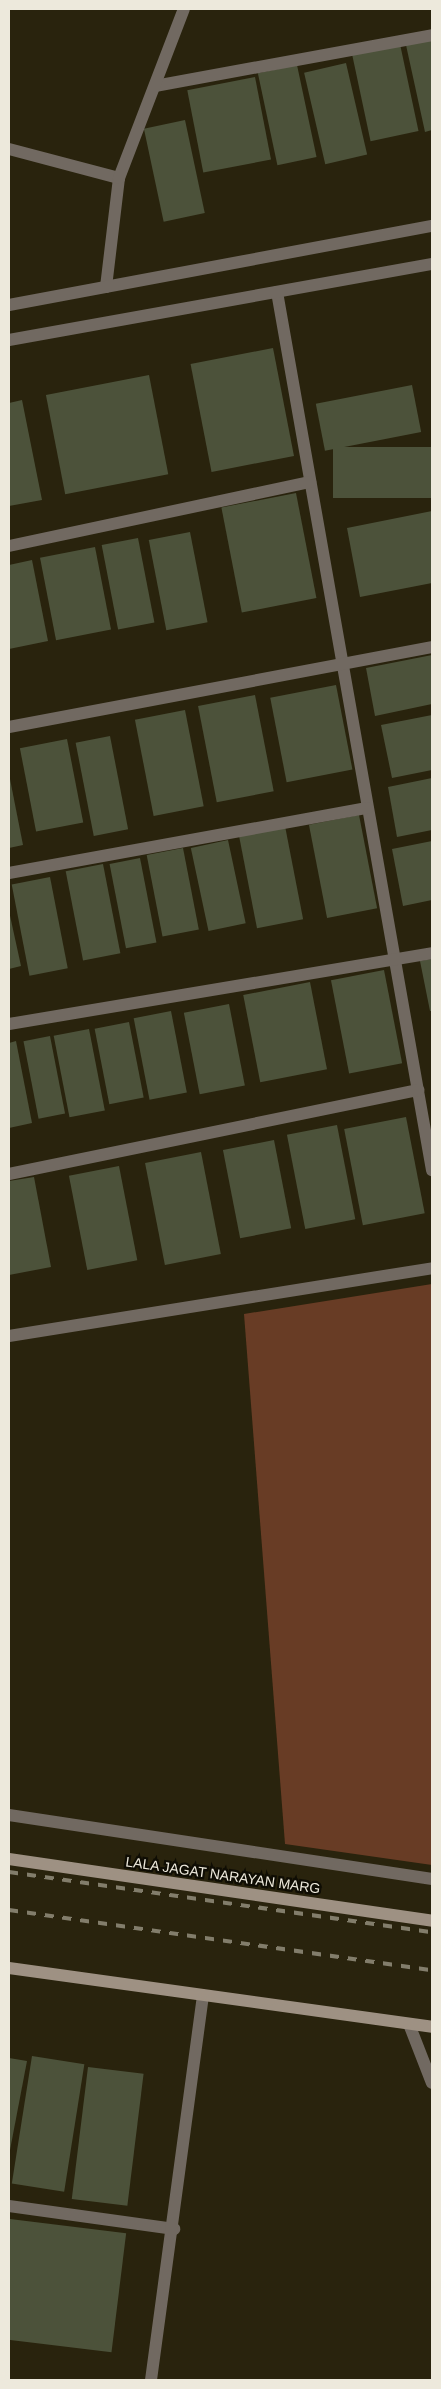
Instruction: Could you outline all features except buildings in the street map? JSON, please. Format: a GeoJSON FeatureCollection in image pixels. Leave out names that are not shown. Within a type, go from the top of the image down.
{"type":"FeatureCollection","features":[{"type":"Feature","properties":{"kind":"main road","name":"LALA JAGAT NARAYAN MARG"},"geometry":{"type":"LineString","coordinates":[[9,1859],[432,1921]]}},
{"type":"Feature","properties":{"kind":"main road"},"geometry":{"type":"LineString","coordinates":[[9,1968],[432,2027]]}},
{"type":"Feature","properties":{"kind":"street"},"geometry":{"type":"LineString","coordinates":[[106,287],[119,178],[184,9]]}},
{"type":"Feature","properties":{"kind":"street"},"geometry":{"type":"LineString","coordinates":[[154,86],[432,35]]}},
{"type":"Feature","properties":{"kind":"street"},"geometry":{"type":"LineString","coordinates":[[9,149],[119,178]]}},
{"type":"Feature","properties":{"kind":"street"},"geometry":{"type":"LineString","coordinates":[[9,305],[432,226]]}},
{"type":"Feature","properties":{"kind":"street"},"geometry":{"type":"LineString","coordinates":[[9,340],[432,264]]}},
{"type":"Feature","properties":{"kind":"street"},"geometry":{"type":"LineString","coordinates":[[277,292],[366,808],[432,1170]]}},
{"type":"Feature","properties":{"kind":"street"},"geometry":{"type":"LineString","coordinates":[[9,546],[310,482]]}},
{"type":"Feature","properties":{"kind":"street"},"geometry":{"type":"LineString","coordinates":[[9,727],[432,647]]}},
{"type":"Feature","properties":{"kind":"street"},"geometry":{"type":"LineString","coordinates":[[9,872],[366,808]]}},
{"type":"Feature","properties":{"kind":"street"},"geometry":{"type":"LineString","coordinates":[[9,1024],[432,953]]}},
{"type":"Feature","properties":{"kind":"street"},"geometry":{"type":"LineString","coordinates":[[9,1174],[418,1090]]}},
{"type":"Feature","properties":{"kind":"street"},"geometry":{"type":"LineString","coordinates":[[9,1336],[432,1268]]}},
{"type":"Feature","properties":{"kind":"street"},"geometry":{"type":"LineString","coordinates":[[9,1815],[432,1879]]}},
{"type":"Feature","properties":{"kind":"street"},"geometry":{"type":"LineString","coordinates":[[151,2380],[174,2229],[202,1996]]}},
{"type":"Feature","properties":{"kind":"street"},"geometry":{"type":"LineString","coordinates":[[409,2024],[432,2083]]}},
{"type":"Feature","properties":{"kind":"street"},"geometry":{"type":"LineString","coordinates":[[9,2206],[174,2229]]}},
{"type":"Feature","properties":{"kind":"shaded area"},"geometry":{"type":"Polygon","coordinates":[[[432,1284],[432,1865],[285,1844],[244,1314],[432,1284]]]}},
{"type":"Feature","properties":{"kind":"railway"},"geometry":{"type":"LineString","coordinates":[[9,1872],[432,1932]]}},
{"type":"Feature","properties":{"kind":"railway"},"geometry":{"type":"LineString","coordinates":[[9,1910],[432,1970]]}}]}
